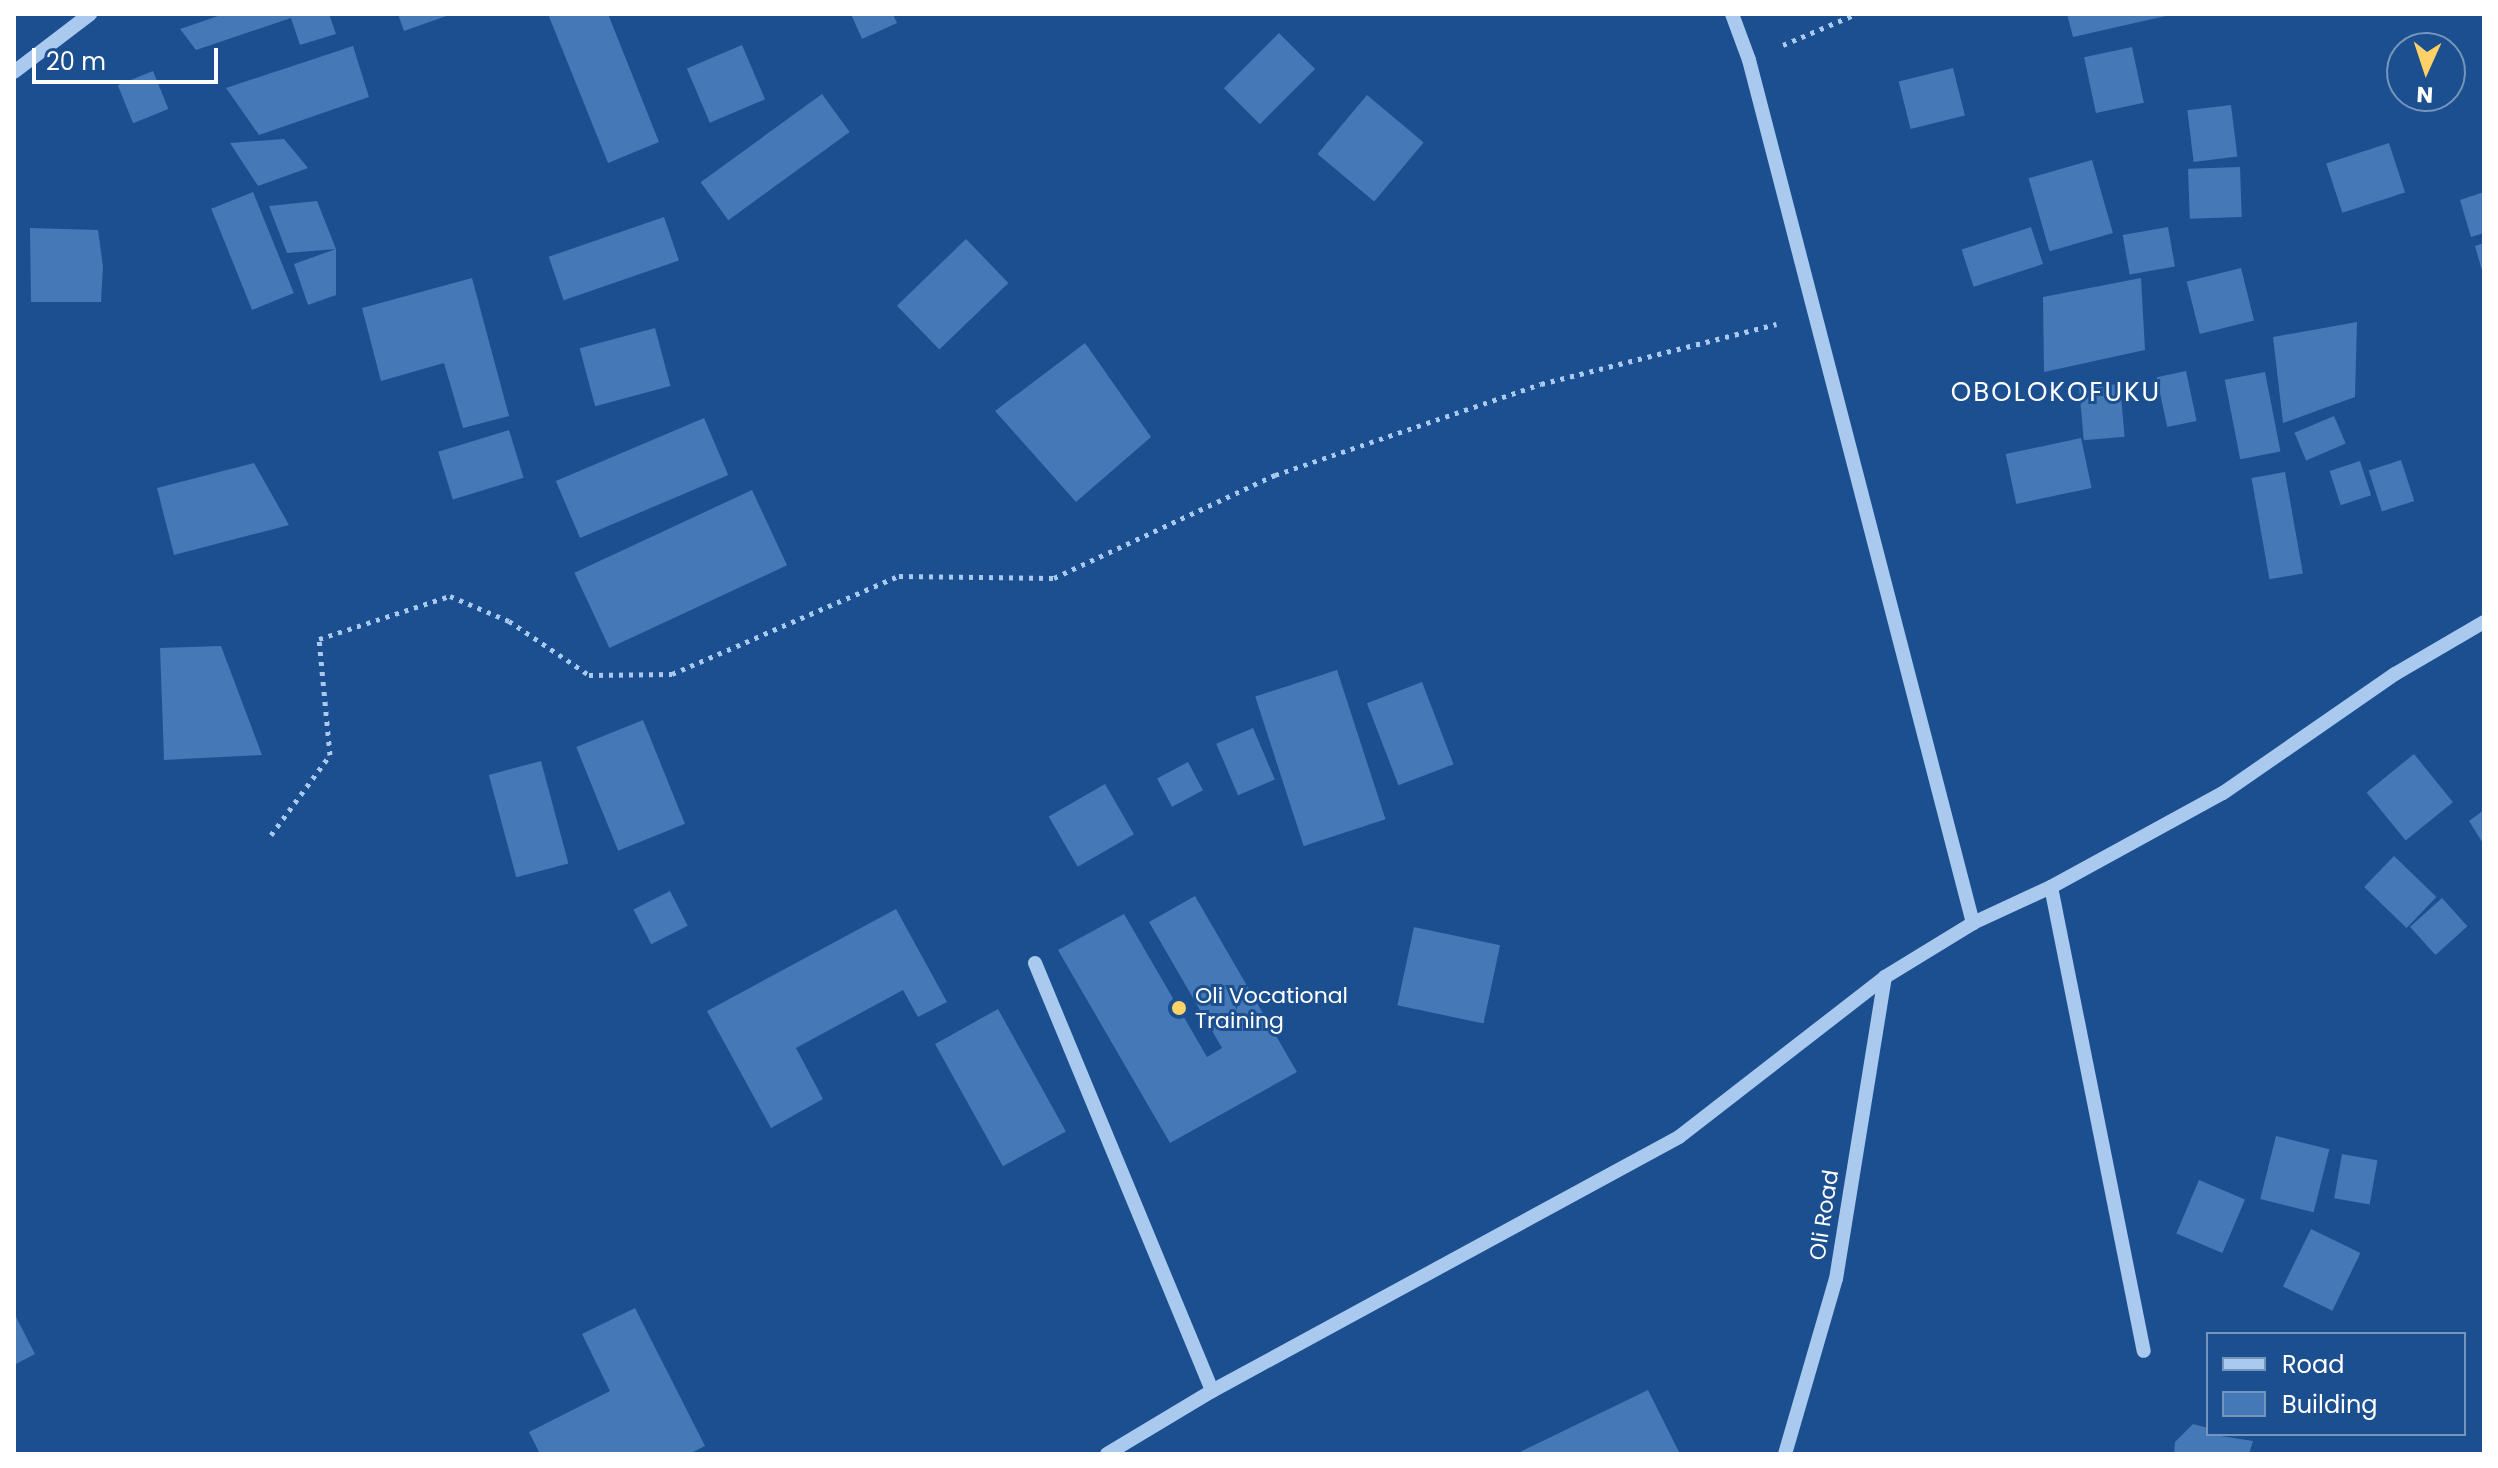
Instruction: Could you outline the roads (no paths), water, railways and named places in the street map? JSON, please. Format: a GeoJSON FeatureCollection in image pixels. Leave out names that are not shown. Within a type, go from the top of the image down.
{"type":"FeatureCollection","features":[{"type":"Feature","properties":{"kind":"street"},"geometry":{"type":"LineString","coordinates":[[14,72],[90,14]]}},
{"type":"Feature","properties":{"kind":"street"},"geometry":{"type":"LineString","coordinates":[[1732,14],[1749,60],[1812,315],[1973,923]]}},
{"type":"Feature","properties":{"kind":"street"},"geometry":{"type":"LineString","coordinates":[[1107,1454],[1212,1391],[1679,1137],[1885,977],[1973,923],[2051,887],[2223,793],[2395,674],[2484,622]]}},
{"type":"Feature","properties":{"kind":"street"},"geometry":{"type":"LineString","coordinates":[[2051,887],[2144,1351]]}},
{"type":"Feature","properties":{"kind":"street"},"geometry":{"type":"LineString","coordinates":[[1035,963],[1212,1391]]}},
{"type":"Feature","properties":{"kind":"street","name":"Oli Road"},"geometry":{"type":"LineString","coordinates":[[1785,1454],[1836,1279],[1885,977]]}},
{"type":"Feature","properties":{"kind":"place","name":"Oli Vocational Training"},"geometry":{"type":"Point","coordinates":[1179,1008]}},
{"type":"Feature","properties":{"kind":"district","name":"OBOLOKOFUKU"},"geometry":{"type":"Point","coordinates":[2056,393]}}]}
